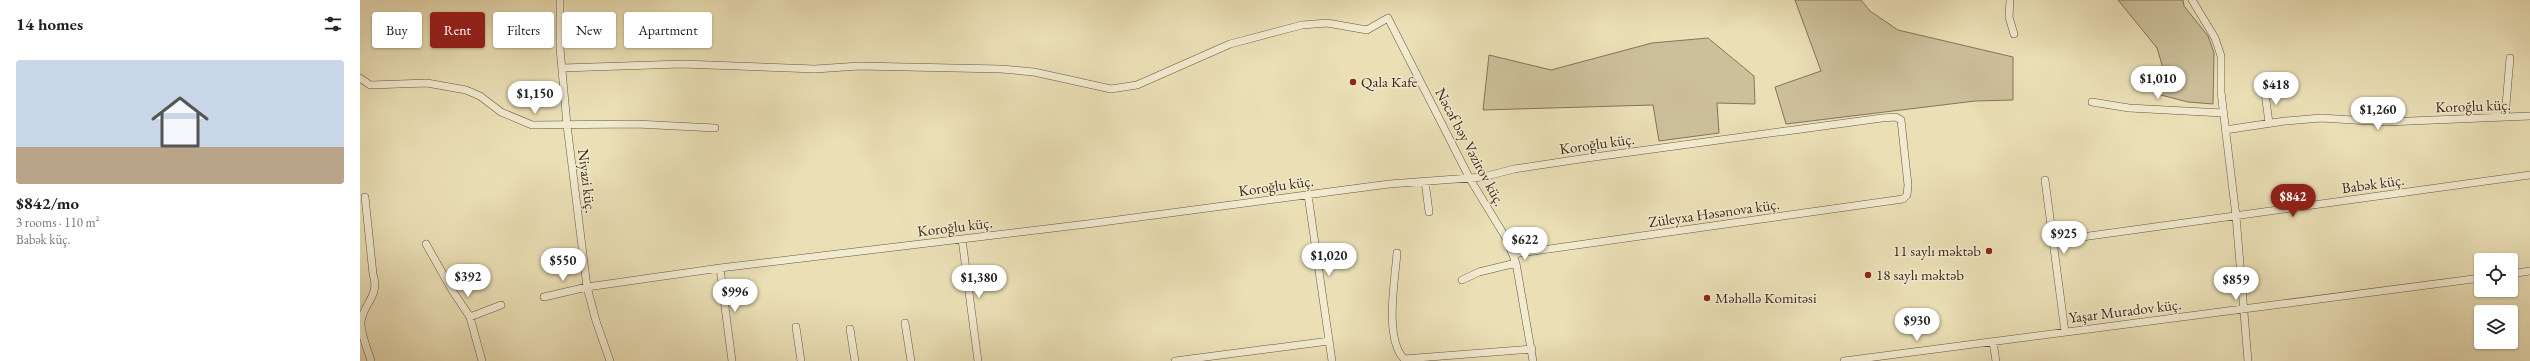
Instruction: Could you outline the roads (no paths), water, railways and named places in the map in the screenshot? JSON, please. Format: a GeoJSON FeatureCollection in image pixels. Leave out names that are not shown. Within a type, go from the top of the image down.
{"type":"FeatureCollection","features":[{"type":"Feature","properties":{"kind":"street","name":"Niyazi küç."},"geometry":{"type":"LineString","coordinates":[[560,0],[562,68],[567,126],[587,287],[596,321],[610,361]]}},
{"type":"Feature","properties":{"kind":"street"},"geometry":{"type":"LineString","coordinates":[[2010,0],[2009,17],[2014,34]]}},
{"type":"Feature","properties":{"kind":"street"},"geometry":{"type":"LineString","coordinates":[[2192,0],[2219,47],[2223,113],[2236,216],[2248,361]]}},
{"type":"Feature","properties":{"kind":"street","name":"Nəcəf bəy Vəzirov küç."},"geometry":{"type":"LineString","coordinates":[[562,68],[682,64],[815,69],[859,66],[1001,69],[1034,72],[1095,87],[1123,89],[1137,85],[1230,44],[1302,25],[1327,23],[1368,30],[1388,18],[1470,178],[1506,238],[1513,254],[1516,263],[1533,361]]}},
{"type":"Feature","properties":{"kind":"street"},"geometry":{"type":"LineString","coordinates":[[2505,117],[2510,58]]}},
{"type":"Feature","properties":{"kind":"street"},"geometry":{"type":"LineString","coordinates":[[360,78],[370,84],[427,83],[466,90],[480,96],[501,112],[532,125],[567,126],[636,124],[715,128]]}},
{"type":"Feature","properties":{"kind":"street"},"geometry":{"type":"LineString","coordinates":[[2264,93],[2269,123]]}},
{"type":"Feature","properties":{"kind":"street"},"geometry":{"type":"LineString","coordinates":[[2092,102],[2129,108],[2223,113]]}},
{"type":"Feature","properties":{"kind":"street","name":"Koroğlu küç."},"geometry":{"type":"LineString","coordinates":[[2226,130],[2269,123],[2321,118],[2386,122],[2530,116]]}},
{"type":"Feature","properties":{"kind":"street","name":"Koroğlu küç."},"geometry":{"type":"LineString","coordinates":[[544,296],[587,287],[720,268],[1308,195],[1425,181],[1470,178],[1587,158],[1896,117],[1901,120],[1908,185]]}},
{"type":"Feature","properties":{"kind":"street","name":"Babək küç."},"geometry":{"type":"LineString","coordinates":[[2053,241],[2530,175]]}},
{"type":"Feature","properties":{"kind":"street"},"geometry":{"type":"LineString","coordinates":[[2045,180],[2065,332]]}},
{"type":"Feature","properties":{"kind":"street"},"geometry":{"type":"LineString","coordinates":[[1425,181],[1429,212]]}},
{"type":"Feature","properties":{"kind":"street","name":"Züleyxa Həsənova küç."},"geometry":{"type":"LineString","coordinates":[[1513,254],[1903,199],[1907,195],[1908,185]]}},
{"type":"Feature","properties":{"kind":"street"},"geometry":{"type":"LineString","coordinates":[[1308,195],[1332,361]]}},
{"type":"Feature","properties":{"kind":"street"},"geometry":{"type":"LineString","coordinates":[[365,197],[367,227],[376,283],[374,294],[361,321],[371,361]]}},
{"type":"Feature","properties":{"kind":"street"},"geometry":{"type":"LineString","coordinates":[[962,239],[978,361]]}},
{"type":"Feature","properties":{"kind":"street"},"geometry":{"type":"LineString","coordinates":[[426,244],[452,290],[470,317],[482,361]]}},
{"type":"Feature","properties":{"kind":"street"},"geometry":{"type":"LineString","coordinates":[[1397,254],[1393,323],[1396,344],[1404,359],[1532,349]]}},
{"type":"Feature","properties":{"kind":"street"},"geometry":{"type":"LineString","coordinates":[[1462,280],[1478,272],[1516,263]]}},
{"type":"Feature","properties":{"kind":"street"},"geometry":{"type":"LineString","coordinates":[[720,268],[732,361]]}},
{"type":"Feature","properties":{"kind":"street"},"geometry":{"type":"LineString","coordinates":[[2518,273],[2530,271]]}},
{"type":"Feature","properties":{"kind":"street","name":"Yaşar Muradov küç."},"geometry":{"type":"LineString","coordinates":[[1844,361],[2474,279]]}},
{"type":"Feature","properties":{"kind":"street"},"geometry":{"type":"LineString","coordinates":[[470,317],[502,305]]}},
{"type":"Feature","properties":{"kind":"street"},"geometry":{"type":"LineString","coordinates":[[905,323],[911,361]]}},
{"type":"Feature","properties":{"kind":"street"},"geometry":{"type":"LineString","coordinates":[[796,327],[801,361]]}},
{"type":"Feature","properties":{"kind":"street"},"geometry":{"type":"LineString","coordinates":[[850,329],[855,361]]}},
{"type":"Feature","properties":{"kind":"street"},"geometry":{"type":"LineString","coordinates":[[1175,361],[1329,341]]}},
{"type":"Feature","properties":{"kind":"street"},"geometry":{"type":"LineString","coordinates":[[1993,342],[1996,361]]}},
{"type":"Feature","properties":{"kind":"place","name":"Qala Kafe"},"geometry":{"type":"Point","coordinates":[1353,82]}},
{"type":"Feature","properties":{"kind":"place","name":"11 saylı məktəb"},"geometry":{"type":"Point","coordinates":[1989,251]}},
{"type":"Feature","properties":{"kind":"place","name":"18 saylı məktəb"},"geometry":{"type":"Point","coordinates":[1868,275]}},
{"type":"Feature","properties":{"kind":"place","name":"Məhəllə Komitəsi"},"geometry":{"type":"Point","coordinates":[1707,298]}}]}
